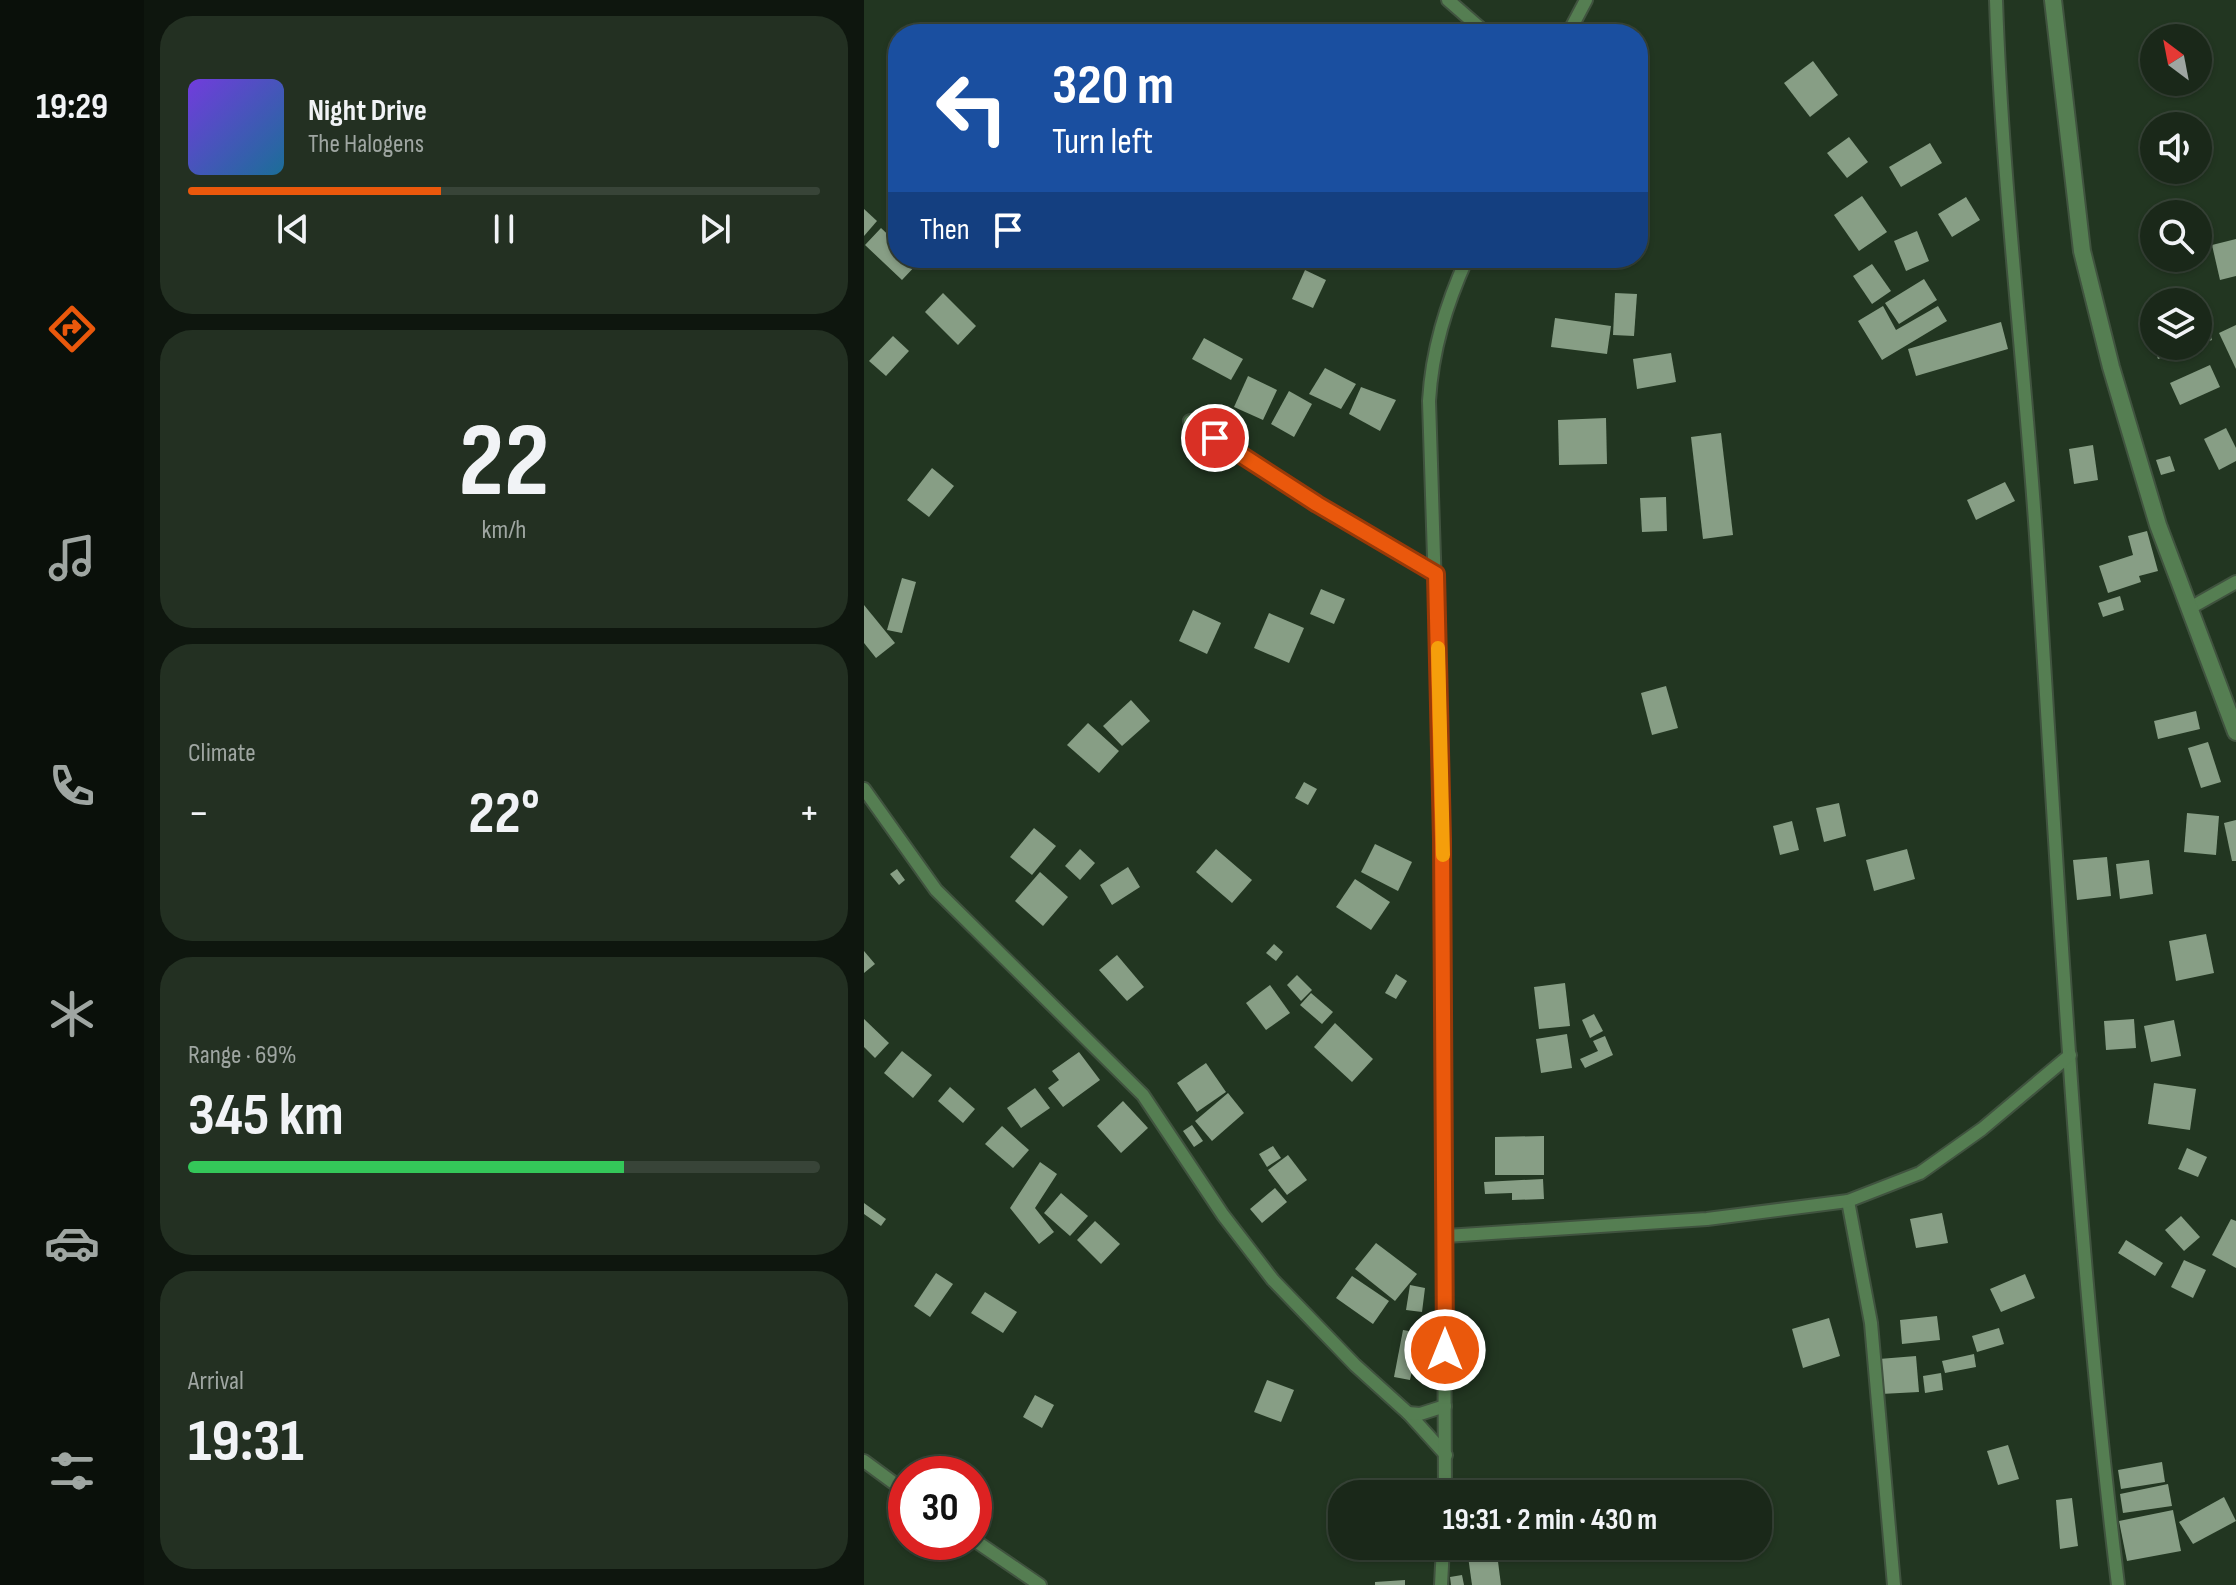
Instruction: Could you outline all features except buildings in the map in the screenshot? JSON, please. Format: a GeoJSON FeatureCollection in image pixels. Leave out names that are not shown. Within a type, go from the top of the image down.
{"type":"FeatureCollection","features":[{"type":"Feature","properties":{"kind":"street"},"geometry":{"type":"LineString","coordinates":[[1448,0],[1476,24]]}},
{"type":"Feature","properties":{"kind":"street"},"geometry":{"type":"LineString","coordinates":[[1573,24],[1586,0]]}},
{"type":"Feature","properties":{"kind":"street"},"geometry":{"type":"LineString","coordinates":[[1996,0],[2009,201],[2027,392],[2070,1055],[2096,1397],[2118,1585]]}},
{"type":"Feature","properties":{"kind":"street"},"geometry":{"type":"LineString","coordinates":[[2053,0],[2082,251],[2111,367],[2158,525],[2236,732]]}},
{"type":"Feature","properties":{"kind":"street"},"geometry":{"type":"LineString","coordinates":[[1445,1480],[1446,1236],[1436,574],[1429,401],[1432,360],[1449,299],[1463,268]]}},
{"type":"Feature","properties":{"kind":"street"},"geometry":{"type":"LineString","coordinates":[[1190,421],[1317,504],[1436,574]]}},
{"type":"Feature","properties":{"kind":"street"},"geometry":{"type":"LineString","coordinates":[[2190,608],[2236,582]]}},
{"type":"Feature","properties":{"kind":"street"},"geometry":{"type":"LineString","coordinates":[[865,792],[936,890],[1143,1095],[1223,1215],[1273,1280],[1355,1365],[1408,1413],[1446,1455]]}},
{"type":"Feature","properties":{"kind":"street"},"geometry":{"type":"LineString","coordinates":[[1446,1236],[1707,1219],[1848,1201],[1920,1173],[1982,1129],[2070,1055]]}},
{"type":"Feature","properties":{"kind":"street"},"geometry":{"type":"LineString","coordinates":[[1848,1201],[1871,1323],[1894,1585]]}},
{"type":"Feature","properties":{"kind":"street"},"geometry":{"type":"LineString","coordinates":[[1408,1413],[1420,1414],[1445,1406]]}},
{"type":"Feature","properties":{"kind":"street"},"geometry":{"type":"LineString","coordinates":[[864,1461],[888,1479]]}},
{"type":"Feature","properties":{"kind":"street"},"geometry":{"type":"LineString","coordinates":[[992,1552],[1040,1585]]}},
{"type":"Feature","properties":{"kind":"street"},"geometry":{"type":"LineString","coordinates":[[1441,1585],[1442,1560]]}},
{"type":"Feature","properties":{"kind":"slow traffic"},"geometry":{"type":"LineString","coordinates":[[1438,648],[1443,855]]}},
{"type":"Feature","properties":{"kind":"route"},"geometry":{"type":"LineString","coordinates":[[1215,438],[1317,504],[1436,574],[1442,839],[1445,1350]]}}]}
